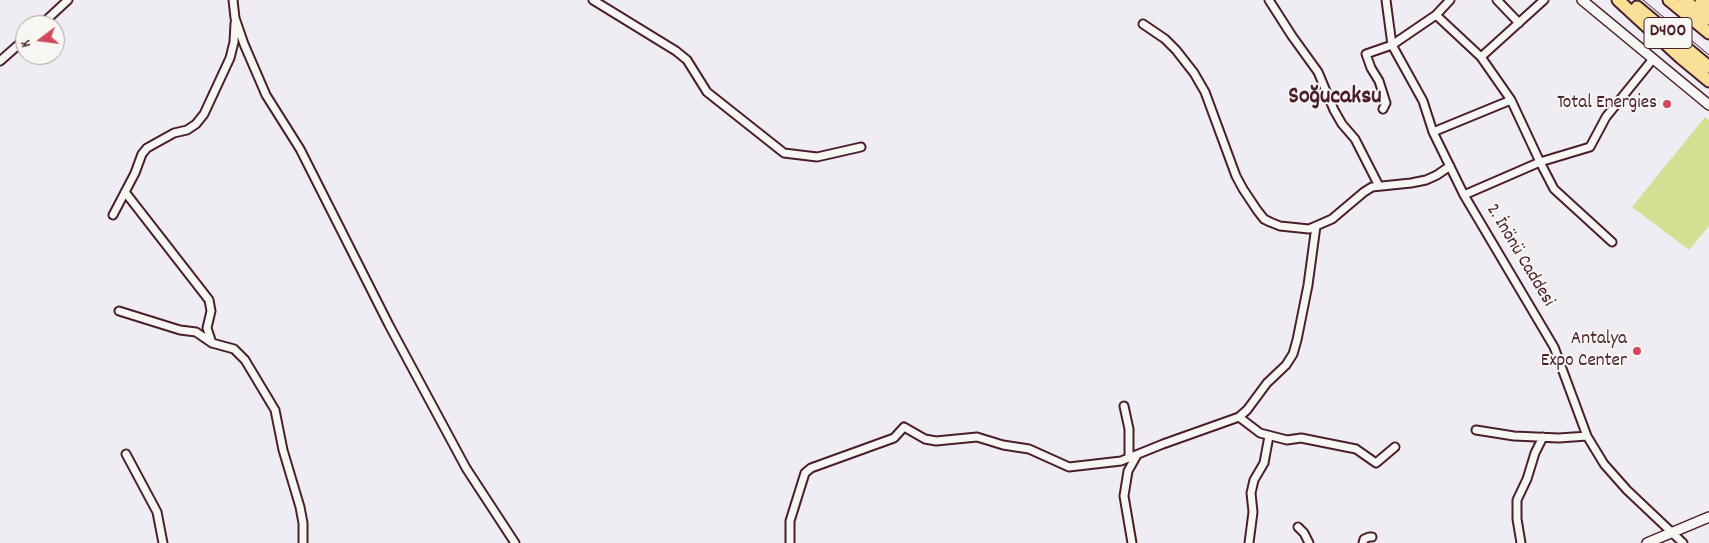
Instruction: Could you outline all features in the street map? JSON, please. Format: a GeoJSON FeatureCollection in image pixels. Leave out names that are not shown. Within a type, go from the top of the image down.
{"type":"FeatureCollection","features":[{"type":"Feature","properties":{"kind":"highway"},"geometry":{"type":"LineString","coordinates":[[1618,0],[1709,81]]}},
{"type":"Feature","properties":{"kind":"highway","name":"D400"},"geometry":{"type":"LineString","coordinates":[[1628,0],[1709,67]]}},
{"type":"Feature","properties":{"kind":"highway","name":"D400"},"geometry":{"type":"LineString","coordinates":[[1669,0],[1709,33]]}},
{"type":"Feature","properties":{"kind":"highway"},"geometry":{"type":"LineString","coordinates":[[1684,0],[1709,19]]}},
{"type":"Feature","properties":{"kind":"highway"},"geometry":{"type":"LineString","coordinates":[[1701,0],[1709,7]]}},
{"type":"Feature","properties":{"kind":"street"},"geometry":{"type":"LineString","coordinates":[[51,15],[68,0]]}},
{"type":"Feature","properties":{"kind":"street"},"geometry":{"type":"LineString","coordinates":[[113,215],[135,173],[142,154],[147,148],[186,130],[196,124],[204,114],[230,58],[234,42],[235,18],[233,0]]}},
{"type":"Feature","properties":{"kind":"street"},"geometry":{"type":"LineString","coordinates":[[593,0],[676,51],[687,60],[707,92],[784,153],[817,157],[861,147]]}},
{"type":"Feature","properties":{"kind":"street"},"geometry":{"type":"LineString","coordinates":[[1269,0],[1318,72],[1334,110],[1342,124],[1355,139],[1379,186]]}},
{"type":"Feature","properties":{"kind":"street"},"geometry":{"type":"LineString","coordinates":[[1386,0],[1392,45]]}},
{"type":"Feature","properties":{"kind":"street"},"geometry":{"type":"LineString","coordinates":[[1383,109],[1386,103],[1384,96],[1366,54],[1392,45],[1436,14],[1450,0]]}},
{"type":"Feature","properties":{"kind":"street"},"geometry":{"type":"LineString","coordinates":[[1497,0],[1519,23]]}},
{"type":"Feature","properties":{"kind":"street"},"geometry":{"type":"LineString","coordinates":[[1481,58],[1544,0]]}},
{"type":"Feature","properties":{"kind":"street"},"geometry":{"type":"LineString","coordinates":[[1582,0],[1709,105]]}},
{"type":"Feature","properties":{"kind":"street"},"geometry":{"type":"LineString","coordinates":[[1436,14],[1481,58],[1511,100],[1554,189],[1612,242]]}},
{"type":"Feature","properties":{"kind":"street"},"geometry":{"type":"LineString","coordinates":[[235,18],[266,95],[300,149],[466,468],[515,543]]}},
{"type":"Feature","properties":{"kind":"street"},"geometry":{"type":"LineString","coordinates":[[1143,24],[1172,45],[1194,73],[1214,114],[1236,176],[1249,200],[1264,219],[1280,226],[1309,229],[1332,219],[1364,192],[1379,186],[1426,180],[1450,166]]}},
{"type":"Feature","properties":{"kind":"street","name":"2. İnönü Caddesi"},"geometry":{"type":"LineString","coordinates":[[1392,45],[1423,101],[1433,132],[1464,196],[1554,347],[1587,436],[1604,464],[1627,490],[1683,543]]}},
{"type":"Feature","properties":{"kind":"street"},"geometry":{"type":"LineString","coordinates":[[0,61],[15,48]]}},
{"type":"Feature","properties":{"kind":"street"},"geometry":{"type":"LineString","coordinates":[[1464,196],[1540,162],[1590,147],[1606,117],[1653,59]]}},
{"type":"Feature","properties":{"kind":"street"},"geometry":{"type":"LineString","coordinates":[[1433,132],[1511,100]]}},
{"type":"Feature","properties":{"kind":"street"},"geometry":{"type":"LineString","coordinates":[[125,192],[209,300],[211,311],[208,328],[212,343]]}},
{"type":"Feature","properties":{"kind":"street"},"geometry":{"type":"LineString","coordinates":[[790,543],[790,521],[805,473],[811,468],[894,438],[904,427],[925,439],[936,441],[977,437],[1003,445],[1028,449],[1068,467],[1121,462],[1163,444],[1238,417],[1247,410],[1267,383],[1293,354],[1308,285],[1316,226]]}},
{"type":"Feature","properties":{"kind":"street"},"geometry":{"type":"LineString","coordinates":[[119,311],[180,330],[196,332],[212,343],[234,349],[239,353],[275,410],[283,450],[300,507],[303,523],[303,543]]}},
{"type":"Feature","properties":{"kind":"street"},"geometry":{"type":"LineString","coordinates":[[1124,406],[1129,429],[1129,458]]}},
{"type":"Feature","properties":{"kind":"street"},"geometry":{"type":"LineString","coordinates":[[1238,417],[1260,433],[1287,440],[1301,438],[1356,449],[1376,463],[1395,447]]}},
{"type":"Feature","properties":{"kind":"street"},"geometry":{"type":"LineString","coordinates":[[1476,430],[1492,434],[1543,437],[1587,436]]}},
{"type":"Feature","properties":{"kind":"street"},"geometry":{"type":"LineString","coordinates":[[1249,543],[1253,512],[1252,493],[1254,480],[1264,463],[1269,436]]}},
{"type":"Feature","properties":{"kind":"street"},"geometry":{"type":"LineString","coordinates":[[1521,543],[1517,519],[1517,500],[1528,479],[1535,453],[1543,437]]}},
{"type":"Feature","properties":{"kind":"street"},"geometry":{"type":"LineString","coordinates":[[126,454],[157,512],[163,543]]}},
{"type":"Feature","properties":{"kind":"street"},"geometry":{"type":"LineString","coordinates":[[1132,543],[1124,496],[1128,471],[1137,455]]}},
{"type":"Feature","properties":{"kind":"street"},"geometry":{"type":"LineString","coordinates":[[1647,543],[1709,517]]}},
{"type":"Feature","properties":{"kind":"street"},"geometry":{"type":"LineString","coordinates":[[1298,527],[1309,543]]}},
{"type":"Feature","properties":{"kind":"street"},"geometry":{"type":"LineString","coordinates":[[1363,543],[1364,539],[1372,538]]}},
{"type":"Feature","properties":{"kind":"green space"},"geometry":{"type":"Polygon","coordinates":[[[1705,117],[1709,120],[1709,226],[1689,250],[1632,207],[1705,117]]]}},
{"type":"Feature","properties":{"kind":"tram line"},"geometry":{"type":"LineString","coordinates":[[1643,0],[1709,55]]}},
{"type":"Feature","properties":{"kind":"place","name":"Total Energies"},"geometry":{"type":"Point","coordinates":[1667,104]}},
{"type":"Feature","properties":{"kind":"place","name":"Antalya Expo Center"},"geometry":{"type":"Point","coordinates":[1637,351]}},
{"type":"Feature","properties":{"kind":"district","name":"Soğucaksu"},"geometry":{"type":"Point","coordinates":[1335,99]}}]}
